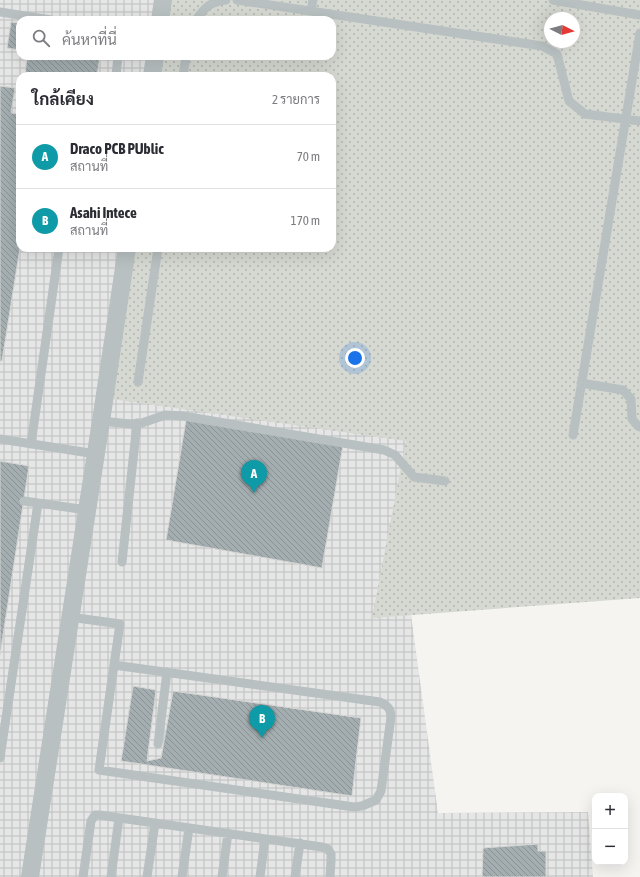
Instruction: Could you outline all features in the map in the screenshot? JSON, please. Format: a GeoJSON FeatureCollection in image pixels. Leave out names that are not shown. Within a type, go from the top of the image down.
{"type":"FeatureCollection","features":[{"type":"Feature","properties":{"kind":"street"},"geometry":{"type":"LineString","coordinates":[[161,16],[163,0]]}},
{"type":"Feature","properties":{"kind":"street"},"geometry":{"type":"LineString","coordinates":[[153,72],[154,60]]}},
{"type":"Feature","properties":{"kind":"street"},"geometry":{"type":"LineString","coordinates":[[30,877],[126,252]]}},
{"type":"Feature","properties":{"kind":"lane"},"geometry":{"type":"LineString","coordinates":[[199,16],[204,8],[218,1],[226,0]]}},
{"type":"Feature","properties":{"kind":"lane"},"geometry":{"type":"LineString","coordinates":[[236,0],[542,46],[557,54],[569,101],[585,114],[626,118],[640,121]]}},
{"type":"Feature","properties":{"kind":"lane"},"geometry":{"type":"LineString","coordinates":[[312,11],[313,0]]}},
{"type":"Feature","properties":{"kind":"lane"},"geometry":{"type":"LineString","coordinates":[[554,0],[640,15]]}},
{"type":"Feature","properties":{"kind":"lane"},"geometry":{"type":"LineString","coordinates":[[0,12],[26,16]]}},
{"type":"Feature","properties":{"kind":"lane"},"geometry":{"type":"LineString","coordinates":[[572,435],[640,33]]}},
{"type":"Feature","properties":{"kind":"lane"},"geometry":{"type":"LineString","coordinates":[[116,72],[118,60]]}},
{"type":"Feature","properties":{"kind":"lane"},"geometry":{"type":"LineString","coordinates":[[184,72],[185,60]]}},
{"type":"Feature","properties":{"kind":"lane"},"geometry":{"type":"LineString","coordinates":[[31,444],[58,252]]}},
{"type":"Feature","properties":{"kind":"lane"},"geometry":{"type":"LineString","coordinates":[[138,382],[157,252]]}},
{"type":"Feature","properties":{"kind":"lane"},"geometry":{"type":"LineString","coordinates":[[581,383],[623,390],[631,399],[632,419],[640,427]]}},
{"type":"Feature","properties":{"kind":"lane"},"geometry":{"type":"LineString","coordinates":[[101,421],[130,424],[165,415],[183,416],[384,450],[395,455],[414,477],[445,481]]}},
{"type":"Feature","properties":{"kind":"lane"},"geometry":{"type":"LineString","coordinates":[[122,562],[137,423]]}},
{"type":"Feature","properties":{"kind":"lane"},"geometry":{"type":"LineString","coordinates":[[0,439],[96,454]]}},
{"type":"Feature","properties":{"kind":"lane"},"geometry":{"type":"LineString","coordinates":[[24,501],[87,510]]}},
{"type":"Feature","properties":{"kind":"lane"},"geometry":{"type":"LineString","coordinates":[[0,758],[38,503]]}},
{"type":"Feature","properties":{"kind":"lane"},"geometry":{"type":"LineString","coordinates":[[70,618],[120,624],[114,665],[99,770],[347,806],[362,806],[376,800],[381,791],[391,711],[386,705],[380,702],[114,665]]}},
{"type":"Feature","properties":{"kind":"lane"},"geometry":{"type":"LineString","coordinates":[[158,744],[167,672]]}},
{"type":"Feature","properties":{"kind":"lane"},"geometry":{"type":"LineString","coordinates":[[83,877],[91,821],[96,815],[322,847],[328,849],[331,854],[330,877]]}},
{"type":"Feature","properties":{"kind":"lane"},"geometry":{"type":"LineString","coordinates":[[111,877],[119,818]]}},
{"type":"Feature","properties":{"kind":"lane"},"geometry":{"type":"LineString","coordinates":[[147,877],[155,823]]}},
{"type":"Feature","properties":{"kind":"lane"},"geometry":{"type":"LineString","coordinates":[[182,877],[189,828]]}},
{"type":"Feature","properties":{"kind":"lane"},"geometry":{"type":"LineString","coordinates":[[222,877],[228,833]]}},
{"type":"Feature","properties":{"kind":"lane"},"geometry":{"type":"LineString","coordinates":[[260,877],[265,839]]}},
{"type":"Feature","properties":{"kind":"lane"},"geometry":{"type":"LineString","coordinates":[[295,877],[300,844]]}},
{"type":"Feature","properties":{"kind":"shaded area"},"geometry":{"type":"Polygon","coordinates":[[[0,0],[640,0],[411,615],[438,813],[588,812],[593,877],[0,877],[0,0]]]}},
{"type":"Feature","properties":{"kind":"shaded area"},"geometry":{"type":"Polygon","coordinates":[[[171,0],[640,0],[640,598],[372,618],[406,441],[112,399],[133,252],[336,252],[336,72],[161,72],[162,60],[336,60],[336,16],[169,16],[171,0]]]}},
{"type":"Feature","properties":{"kind":"building"},"geometry":{"type":"Polygon","coordinates":[[[11,22],[16,23],[16,49],[7,48],[11,22]]]}},
{"type":"Feature","properties":{"kind":"building"},"geometry":{"type":"Polygon","coordinates":[[[27,60],[99,60],[98,72],[25,72],[27,60]]]}},
{"type":"Feature","properties":{"kind":"building"},"geometry":{"type":"Polygon","coordinates":[[[0,86],[15,88],[11,113],[16,114],[16,252],[19,252],[2,361],[0,361],[0,86]]]}},
{"type":"Feature","properties":{"kind":"building"},"geometry":{"type":"Polygon","coordinates":[[[186,420],[343,445],[322,568],[166,540],[186,420]]]}},
{"type":"Feature","properties":{"kind":"building"},"geometry":{"type":"Polygon","coordinates":[[[0,461],[29,466],[0,655],[0,461]]]}},
{"type":"Feature","properties":{"kind":"building"},"geometry":{"type":"Polygon","coordinates":[[[133,686],[156,690],[147,761],[161,758],[173,691],[361,718],[352,796],[121,761],[133,686]]]}},
{"type":"Feature","properties":{"kind":"building"},"geometry":{"type":"Polygon","coordinates":[[[538,844],[538,851],[546,851],[546,877],[482,877],[483,848],[538,844]]]}},
{"type":"Feature","properties":{"kind":"place","name":"Draco PCB PUblic"},"geometry":{"type":"Point","coordinates":[254,493]}},
{"type":"Feature","properties":{"kind":"place","name":"Asahi Intece"},"geometry":{"type":"Point","coordinates":[262,738]}}]}
